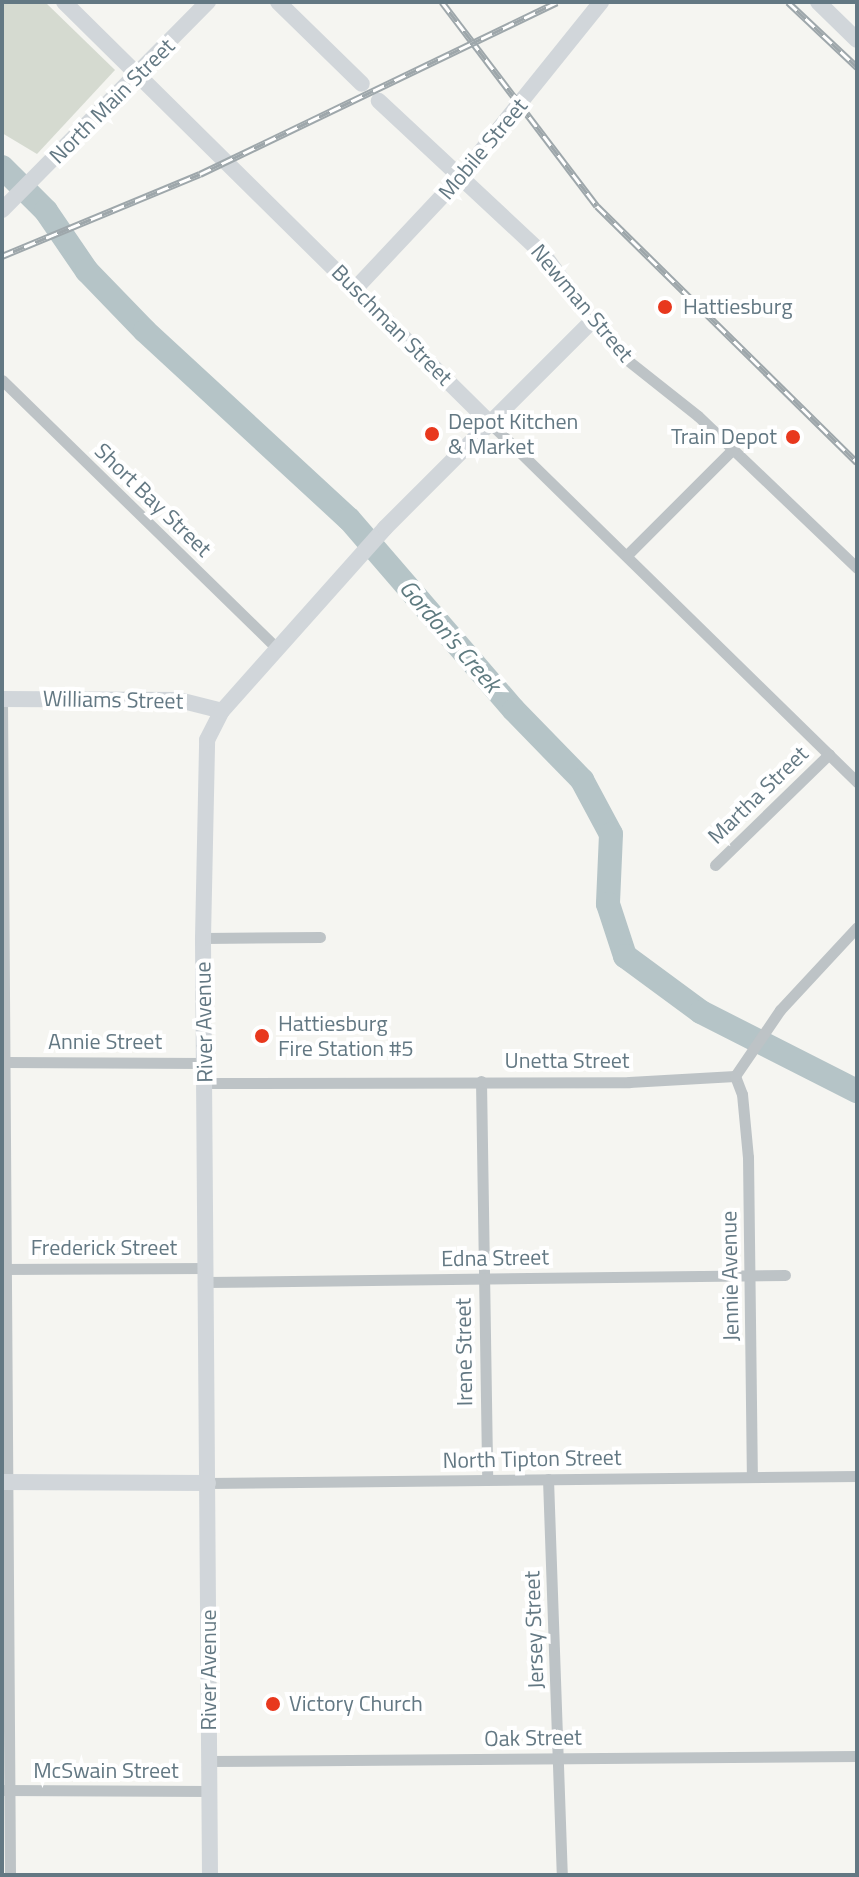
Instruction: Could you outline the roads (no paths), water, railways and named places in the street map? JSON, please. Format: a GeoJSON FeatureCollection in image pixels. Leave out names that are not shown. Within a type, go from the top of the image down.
{"type":"FeatureCollection","features":[{"type":"Feature","properties":{"kind":"main road","name":"Buschman Street"},"geometry":{"type":"LineString","coordinates":[[64,2],[492,425]]}},
{"type":"Feature","properties":{"kind":"main road","name":"North Main Street"},"geometry":{"type":"LineString","coordinates":[[8,204],[208,2]]}},
{"type":"Feature","properties":{"kind":"main road"},"geometry":{"type":"LineString","coordinates":[[278,2],[362,84]]}},
{"type":"Feature","properties":{"kind":"main road","name":"Mobile Street"},"geometry":{"type":"LineString","coordinates":[[356,288],[462,175],[601,2]]}},
{"type":"Feature","properties":{"kind":"main road"},"geometry":{"type":"LineString","coordinates":[[818,2],[857,40]]}},
{"type":"Feature","properties":{"kind":"main road","name":"Newman Street"},"geometry":{"type":"LineString","coordinates":[[379,101],[462,175],[560,272],[592,321]]}},
{"type":"Feature","properties":{"kind":"main road","name":"River Avenue"},"geometry":{"type":"LineString","coordinates":[[210,1875],[204,760],[222,711],[277,648],[385,528],[492,425],[592,321]]}},
{"type":"Feature","properties":{"kind":"main road","name":"Williams Street"},"geometry":{"type":"LineString","coordinates":[[2,699],[179,700],[222,711]]}},
{"type":"Feature","properties":{"kind":"main road"},"geometry":{"type":"LineString","coordinates":[[4,1482],[208,1483]]}},
{"type":"Feature","properties":{"kind":"street","name":"Newman Street"},"geometry":{"type":"LineString","coordinates":[[592,321],[621,355],[733,449],[857,568]]}},
{"type":"Feature","properties":{"kind":"street","name":"Short Bay Street"},"geometry":{"type":"LineString","coordinates":[[2,380],[277,648]]}},
{"type":"Feature","properties":{"kind":"street","name":"Buschman Street"},"geometry":{"type":"LineString","coordinates":[[492,425],[628,554],[857,782]]}},
{"type":"Feature","properties":{"kind":"street"},"geometry":{"type":"LineString","coordinates":[[628,554],[733,449]]}},
{"type":"Feature","properties":{"kind":"street"},"geometry":{"type":"LineString","coordinates":[[2,699],[6,1062],[5,1790],[10,1875]]}},
{"type":"Feature","properties":{"kind":"street","name":"Martha Street"},"geometry":{"type":"LineString","coordinates":[[715,865],[829,754]]}},
{"type":"Feature","properties":{"kind":"street"},"geometry":{"type":"LineString","coordinates":[[738,1070],[780,1010],[857,927]]}},
{"type":"Feature","properties":{"kind":"street"},"geometry":{"type":"LineString","coordinates":[[203,938],[320,937]]}},
{"type":"Feature","properties":{"kind":"street","name":"Annie Street"},"geometry":{"type":"LineString","coordinates":[[6,1062],[204,1063]]}},
{"type":"Feature","properties":{"kind":"street","name":"Unetta Street"},"geometry":{"type":"LineString","coordinates":[[204,1083],[629,1082],[738,1070]]}},
{"type":"Feature","properties":{"kind":"street","name":"Jennie Avenue"},"geometry":{"type":"LineString","coordinates":[[738,1070],[748,1157],[752,1476]]}},
{"type":"Feature","properties":{"kind":"street","name":"Irene Street"},"geometry":{"type":"LineString","coordinates":[[481,1081],[487,1479]]}},
{"type":"Feature","properties":{"kind":"street","name":"Frederick Street"},"geometry":{"type":"LineString","coordinates":[[5,1269],[206,1275]]}},
{"type":"Feature","properties":{"kind":"street","name":"Edna Street"},"geometry":{"type":"LineString","coordinates":[[206,1275],[482,1278],[785,1275]]}},
{"type":"Feature","properties":{"kind":"street","name":"North Tipton Street"},"geometry":{"type":"LineString","coordinates":[[208,1483],[857,1476]]}},
{"type":"Feature","properties":{"kind":"street","name":"Jersey Street"},"geometry":{"type":"LineString","coordinates":[[548,1479],[562,1875]]}},
{"type":"Feature","properties":{"kind":"street","name":"Oak Street"},"geometry":{"type":"LineString","coordinates":[[210,1761],[857,1756]]}},
{"type":"Feature","properties":{"kind":"street","name":"McSwain Street"},"geometry":{"type":"LineString","coordinates":[[5,1790],[210,1791]]}},
{"type":"Feature","properties":{"kind":"waterway","name":"Gordon's Creek"},"geometry":{"type":"LineString","coordinates":[[2,167],[46,211],[87,271],[145,331],[349,519],[514,710],[582,780],[611,834],[608,904],[625,956],[701,1012],[857,1091]]}},
{"type":"Feature","properties":{"kind":"railway"},"geometry":{"type":"LineString","coordinates":[[442,2],[597,206],[857,462]]}},
{"type":"Feature","properties":{"kind":"railway"},"geometry":{"type":"LineString","coordinates":[[2,256],[200,174],[557,2]]}},
{"type":"Feature","properties":{"kind":"railway"},"geometry":{"type":"LineString","coordinates":[[788,2],[857,67]]}},
{"type":"Feature","properties":{"kind":"place","name":"Hattiesburg"},"geometry":{"type":"Point","coordinates":[665,307]}},
{"type":"Feature","properties":{"kind":"place","name":"Depot Kitchen & Market"},"geometry":{"type":"Point","coordinates":[432,434]}},
{"type":"Feature","properties":{"kind":"place","name":"Train Depot"},"geometry":{"type":"Point","coordinates":[793,437]}},
{"type":"Feature","properties":{"kind":"place","name":"Hattiesburg Fire Station #5"},"geometry":{"type":"Point","coordinates":[262,1036]}},
{"type":"Feature","properties":{"kind":"place","name":"Victory Church"},"geometry":{"type":"Point","coordinates":[273,1704]}}]}
